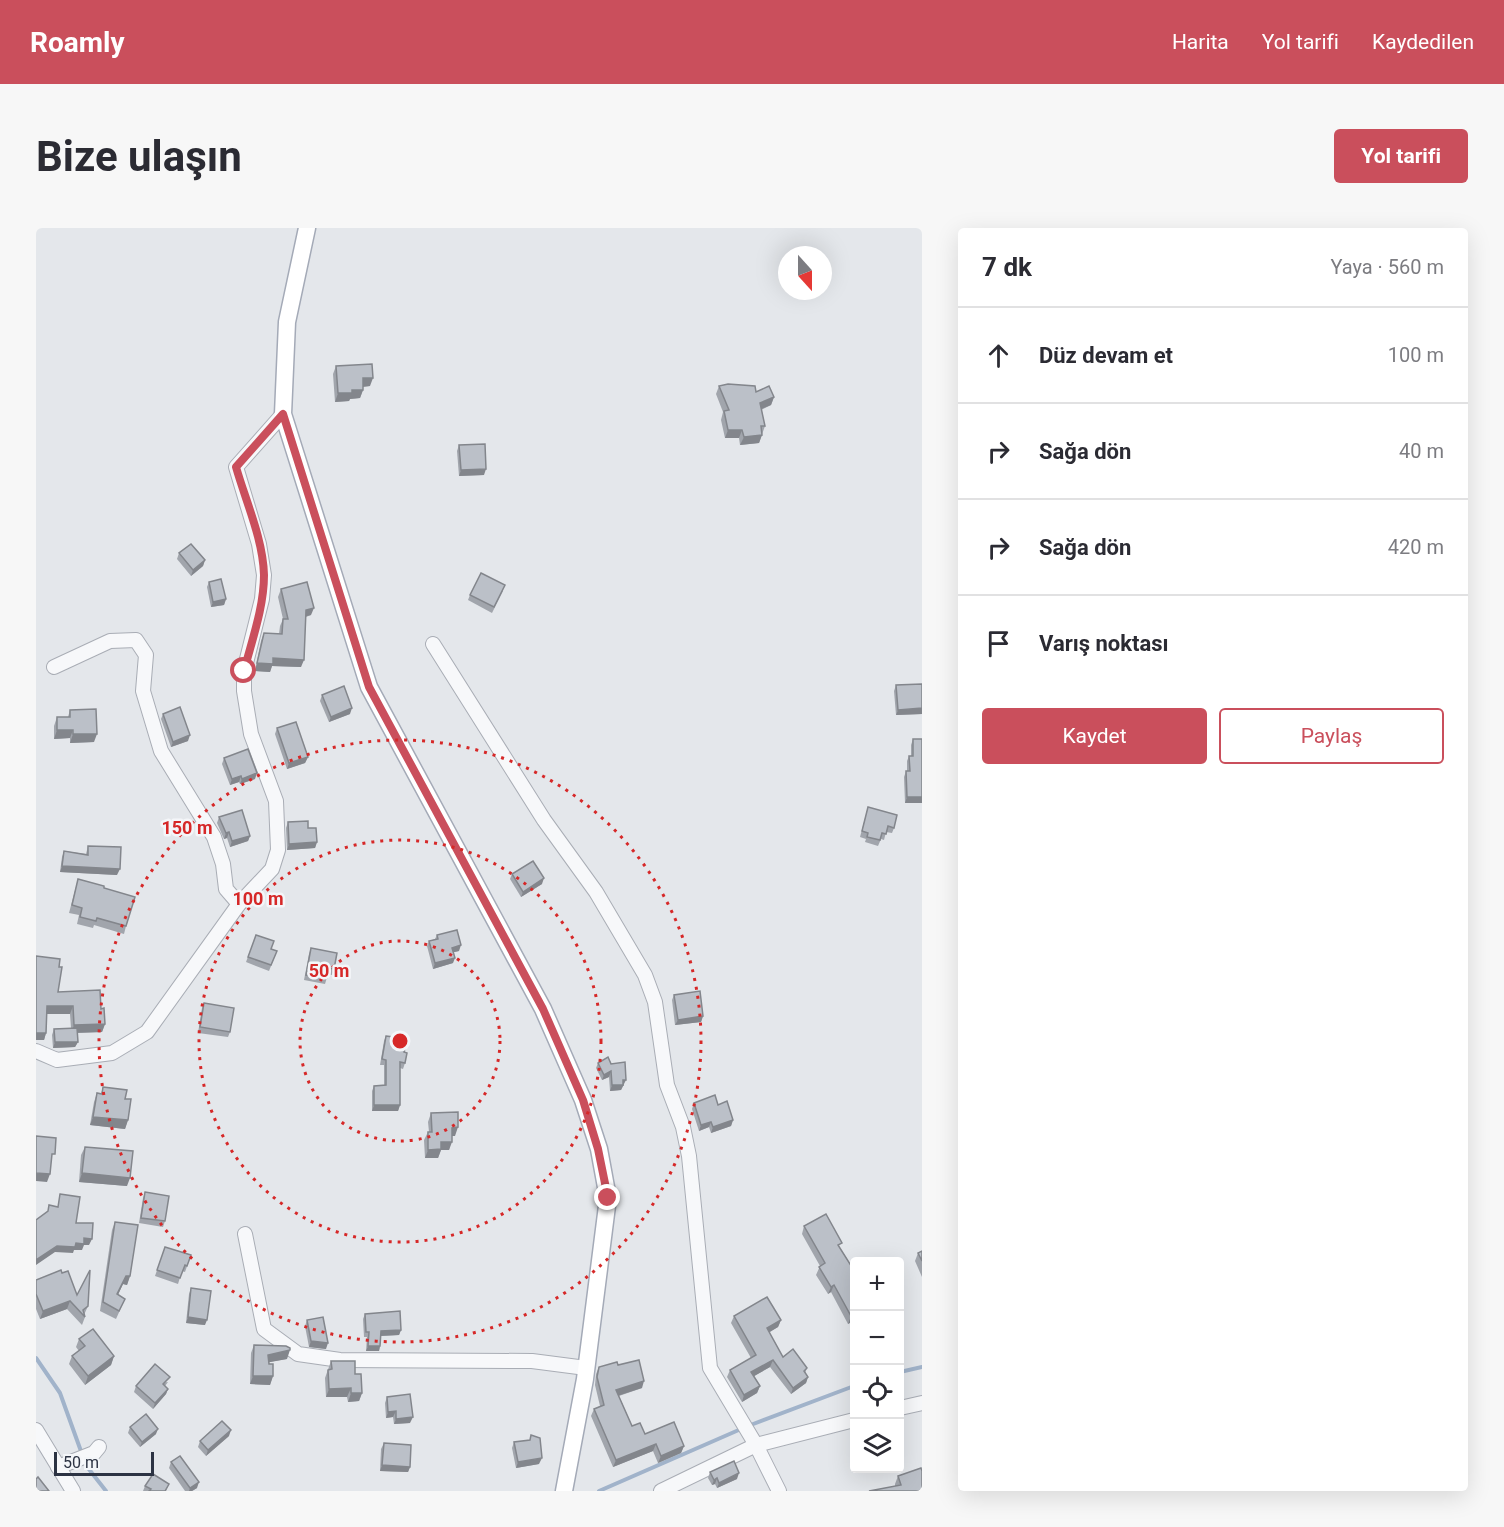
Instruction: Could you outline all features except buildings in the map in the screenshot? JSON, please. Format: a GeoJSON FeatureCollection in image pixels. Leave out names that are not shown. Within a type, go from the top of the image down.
{"type":"FeatureCollection","features":[{"type":"Feature","properties":{"kind":"main road"},"geometry":{"type":"LineString","coordinates":[[307,228],[287,322],[283,414],[369,687],[543,1009],[583,1100],[598,1149],[608,1198],[586,1368],[564,1491]]}},
{"type":"Feature","properties":{"kind":"street"},"geometry":{"type":"LineString","coordinates":[[36,1052],[57,1060],[112,1053],[147,1032],[239,904],[272,869],[278,850],[276,801],[251,734],[244,691],[244,671],[262,599],[264,575],[259,544],[236,467],[283,414]]}},
{"type":"Feature","properties":{"kind":"street"},"geometry":{"type":"LineString","coordinates":[[54,667],[110,641],[136,640],[146,655],[143,691],[161,751],[214,837],[223,864],[226,889],[239,904]]}},
{"type":"Feature","properties":{"kind":"street"},"geometry":{"type":"LineString","coordinates":[[433,644],[544,820],[596,892],[645,975],[655,1002],[667,1085],[682,1127],[689,1156],[710,1368],[752,1439],[779,1491]]}},
{"type":"Feature","properties":{"kind":"street"},"geometry":{"type":"LineString","coordinates":[[245,1234],[264,1329],[298,1354],[340,1360],[532,1361],[586,1368]]}},
{"type":"Feature","properties":{"kind":"street"},"geometry":{"type":"LineString","coordinates":[[904,1407],[922,1403]]}},
{"type":"Feature","properties":{"kind":"street"},"geometry":{"type":"LineString","coordinates":[[661,1491],[752,1439],[850,1421]]}},
{"type":"Feature","properties":{"kind":"street"},"geometry":{"type":"LineString","coordinates":[[36,1430],[73,1491]]}},
{"type":"Feature","properties":{"kind":"street"},"geometry":{"type":"LineString","coordinates":[[58,1467],[96,1450]]}},
{"type":"Feature","properties":{"kind":"waterway"},"geometry":{"type":"LineString","coordinates":[[36,1358],[60,1393],[82,1454]]}},
{"type":"Feature","properties":{"kind":"waterway"},"geometry":{"type":"LineString","coordinates":[[904,1371],[922,1367]]}},
{"type":"Feature","properties":{"kind":"waterway"},"geometry":{"type":"LineString","coordinates":[[748,1426],[850,1388]]}},
{"type":"Feature","properties":{"kind":"waterway"},"geometry":{"type":"LineString","coordinates":[[599,1491],[741,1429]]}},
{"type":"Feature","properties":{"kind":"waterway"},"geometry":{"type":"LineString","coordinates":[[85,1461],[106,1491]]}},
{"type":"Feature","properties":{"kind":"route"},"geometry":{"type":"LineString","coordinates":[[244,671],[262,599],[264,575],[259,544],[236,467],[283,414],[369,687],[543,1009],[583,1100],[598,1149],[608,1198]]}}]}
